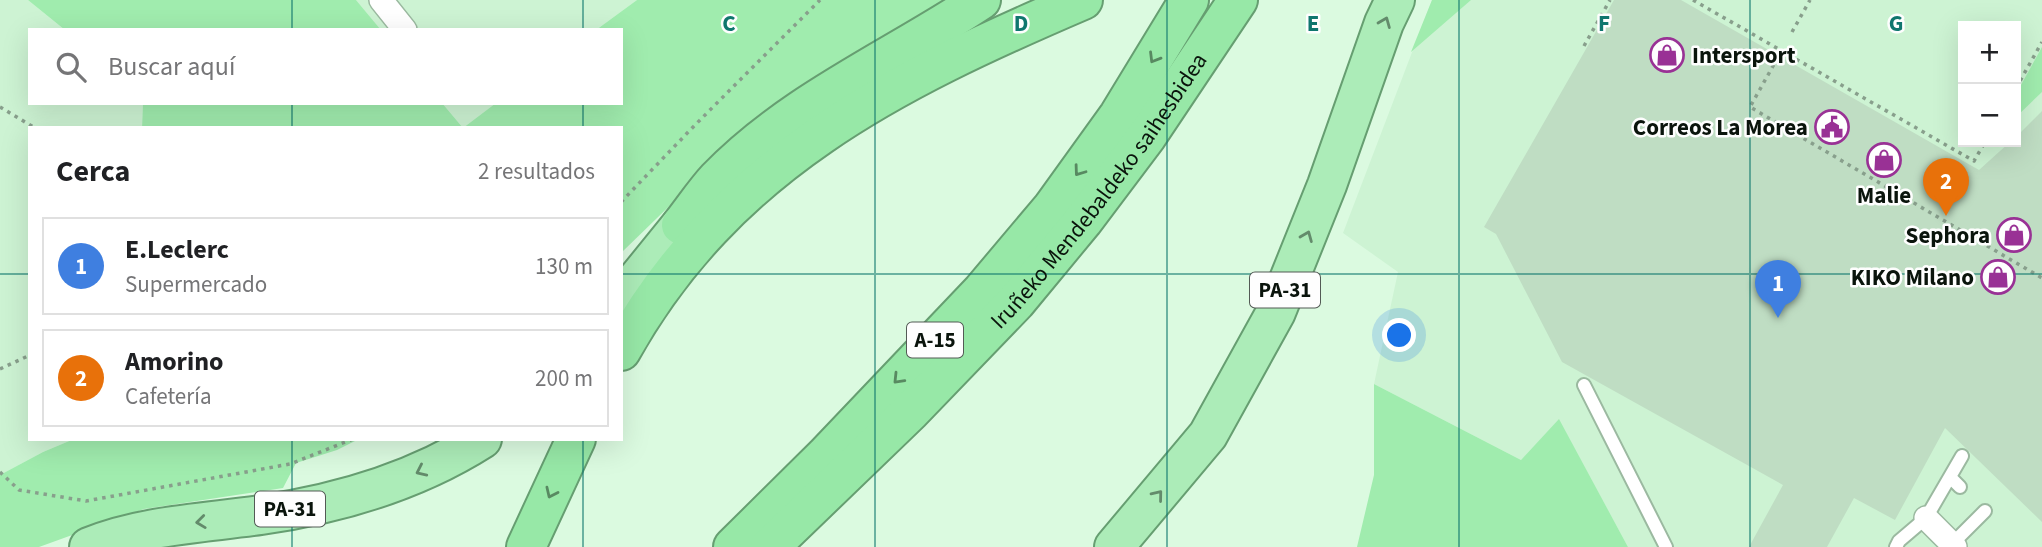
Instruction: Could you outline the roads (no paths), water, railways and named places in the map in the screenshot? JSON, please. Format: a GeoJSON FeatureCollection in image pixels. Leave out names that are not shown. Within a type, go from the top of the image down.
{"type":"FeatureCollection","features":[{"type":"Feature","properties":{"kind":"highway"},"geometry":{"type":"LineString","coordinates":[[623,297],[716,180],[760,141],[802,110],[981,0]]}},
{"type":"Feature","properties":{"kind":"highway"},"geometry":{"type":"LineString","coordinates":[[681,225],[755,159],[814,117],[948,43],[1048,0]]}},
{"type":"Feature","properties":{"kind":"highway"},"geometry":{"type":"LineString","coordinates":[[623,348],[670,274],[765,175],[826,130],[871,102],[993,39],[1083,0]]}},
{"type":"Feature","properties":{"kind":"highway","name":"Iruñeko Mendebaldeko saihesbidea"},"geometry":{"type":"LineString","coordinates":[[771,547],[910,412],[1016,302],[1083,221],[1133,126],[1189,0]]}},
{"type":"Feature","properties":{"kind":"highway","name":"Iruñeko Mendebaldeko saihesbidea"},"geometry":{"type":"LineString","coordinates":[[733,547],[825,456],[982,290],[1052,208],[1133,126],[1238,0]]}},
{"type":"Feature","properties":{"kind":"highway","name":"PA-31"},"geometry":{"type":"LineString","coordinates":[[1114,547],[1208,435],[1276,312],[1327,185],[1384,23],[1395,0]]}},
{"type":"Feature","properties":{"kind":"highway"},"geometry":{"type":"LineString","coordinates":[[805,547],[887,450],[910,412]]}},
{"type":"Feature","properties":{"kind":"highway","name":"PA-31"},"geometry":{"type":"LineString","coordinates":[[89,547],[171,525],[263,514],[360,493],[414,474],[479,441]]}},
{"type":"Feature","properties":{"kind":"highway"},"geometry":{"type":"LineString","coordinates":[[526,547],[575,441]]}},
{"type":"Feature","properties":{"kind":"street"},"geometry":{"type":"LineString","coordinates":[[381,0],[403,28]]}},
{"type":"Feature","properties":{"kind":"street"},"geometry":{"type":"LineString","coordinates":[[1926,518],[1953,546]]}},
{"type":"Feature","properties":{"kind":"lane"},"geometry":{"type":"LineString","coordinates":[[1584,385],[1666,547]]}},
{"type":"Feature","properties":{"kind":"lane"},"geometry":{"type":"LineString","coordinates":[[1896,547],[1899,541],[1926,518],[1962,456]]}},
{"type":"Feature","properties":{"kind":"lane"},"geometry":{"type":"LineString","coordinates":[[1950,477],[1960,487]]}},
{"type":"Feature","properties":{"kind":"lane"},"geometry":{"type":"LineString","coordinates":[[1953,546],[1985,512]]}},
{"type":"Feature","properties":{"kind":"place","name":"Intersport"},"geometry":{"type":"Point","coordinates":[1667,55]}},
{"type":"Feature","properties":{"kind":"place","name":"Correos La Morea"},"geometry":{"type":"Point","coordinates":[1832,127]}},
{"type":"Feature","properties":{"kind":"place","name":"Malie"},"geometry":{"type":"Point","coordinates":[1884,160]}},
{"type":"Feature","properties":{"kind":"place","name":"Amorino"},"geometry":{"type":"Point","coordinates":[1946,216]}},
{"type":"Feature","properties":{"kind":"place","name":"Sephora"},"geometry":{"type":"Point","coordinates":[2014,235]}},
{"type":"Feature","properties":{"kind":"place","name":"KIKO Milano"},"geometry":{"type":"Point","coordinates":[1998,277]}},
{"type":"Feature","properties":{"kind":"place","name":"E.Leclerc"},"geometry":{"type":"Point","coordinates":[1778,318]}}]}
